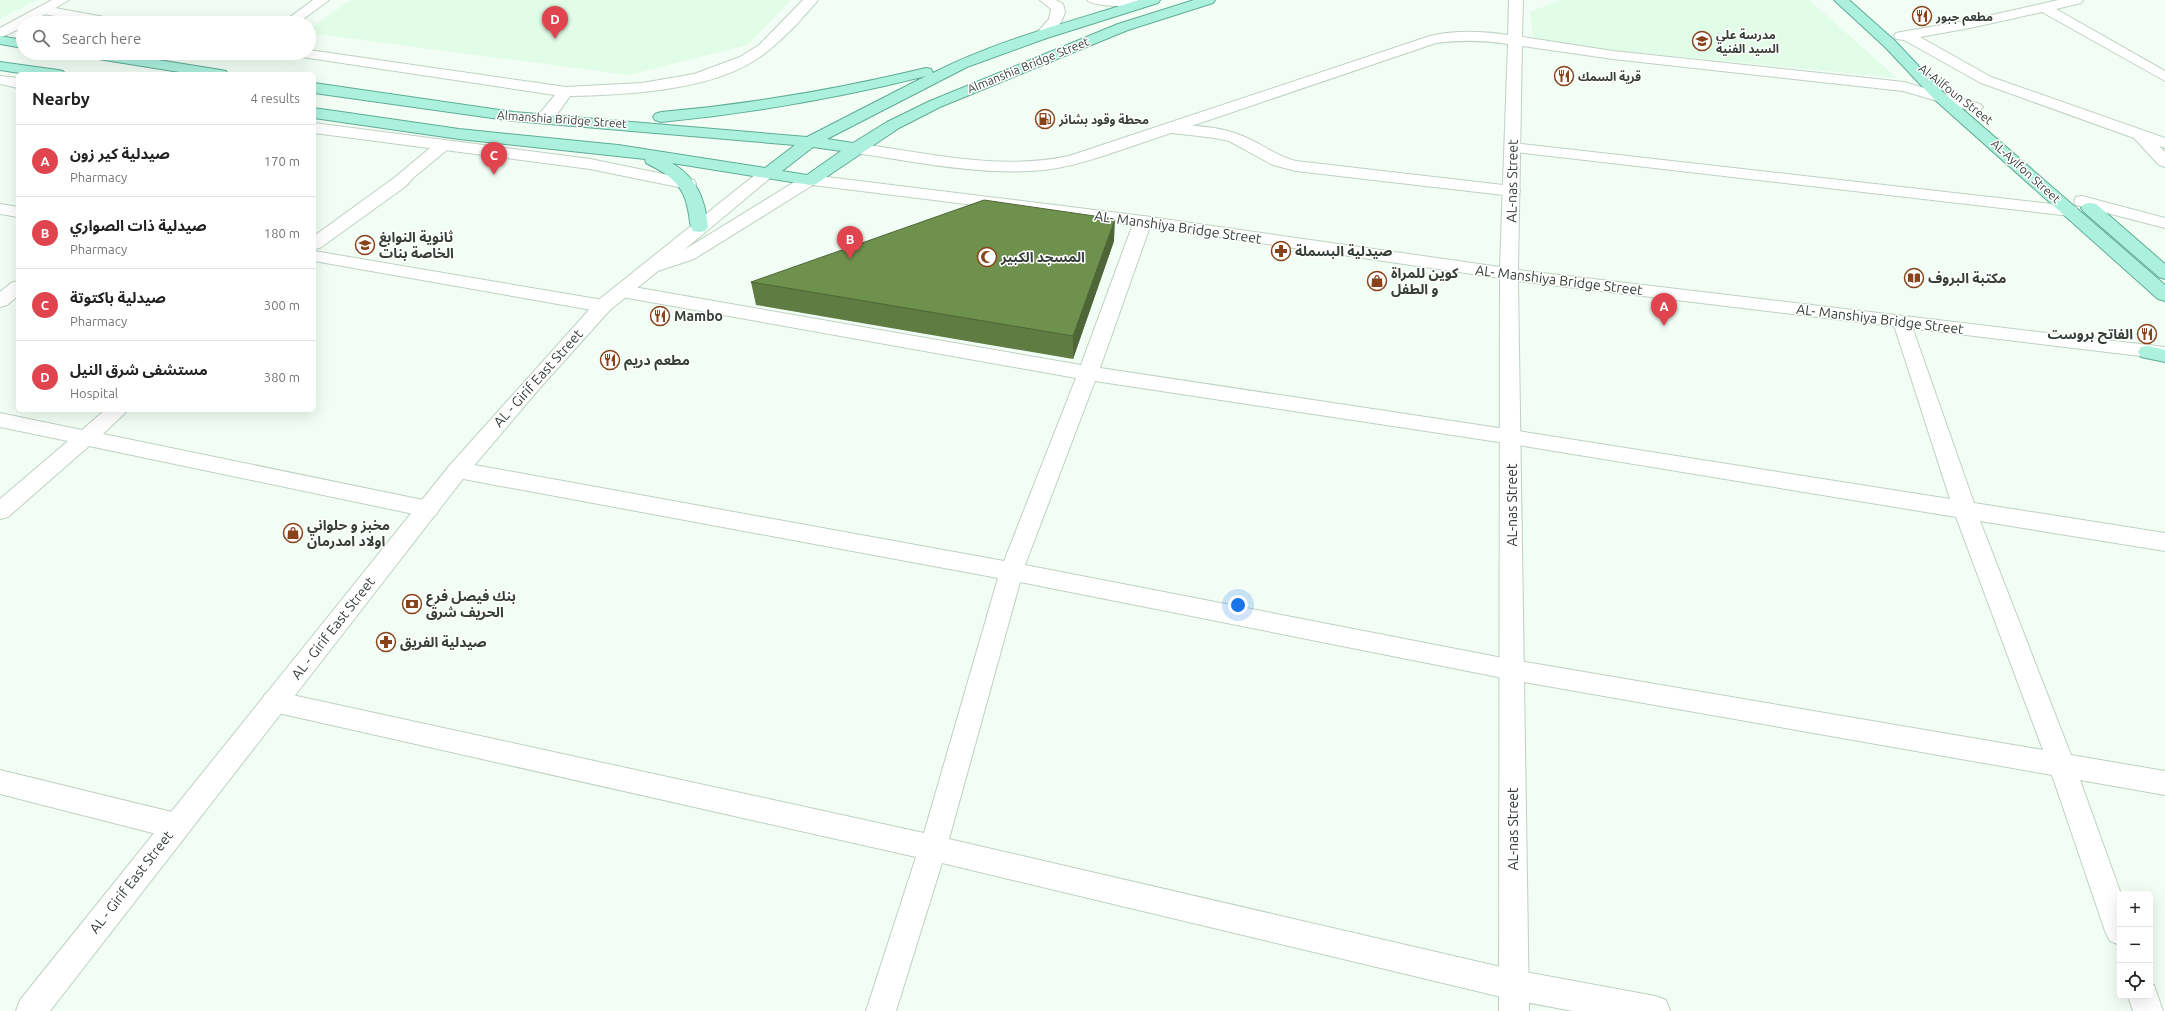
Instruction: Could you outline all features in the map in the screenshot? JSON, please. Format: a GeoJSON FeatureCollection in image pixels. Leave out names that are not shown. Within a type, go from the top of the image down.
{"type":"FeatureCollection","features":[{"type":"Feature","properties":{"kind":"main road","name":"Almanshia Bridge Street"},"geometry":{"type":"LineString","coordinates":[[767,174],[811,141],[962,64],[1042,35],[1153,0]]}},
{"type":"Feature","properties":{"kind":"main road","name":"Almanshia Bridge Street"},"geometry":{"type":"LineString","coordinates":[[316,114],[459,134],[618,150],[810,180],[856,148],[914,113],[981,84],[1123,27],[1208,0]]}},
{"type":"Feature","properties":{"kind":"main road"},"geometry":{"type":"LineString","coordinates":[[1841,0],[1887,41]]}},
{"type":"Feature","properties":{"kind":"main road"},"geometry":{"type":"LineString","coordinates":[[0,40],[16,43]]}},
{"type":"Feature","properties":{"kind":"main road","name":"AL-Aylfon Street"},"geometry":{"type":"LineString","coordinates":[[1887,41],[1939,96],[2074,201],[2165,295]]}},
{"type":"Feature","properties":{"kind":"main road","name":"Al-Ailfoun Street"},"geometry":{"type":"LineString","coordinates":[[1887,41],[1974,107],[2034,159]]}},
{"type":"Feature","properties":{"kind":"main road"},"geometry":{"type":"LineString","coordinates":[[131,60],[208,72]]}},
{"type":"Feature","properties":{"kind":"main road"},"geometry":{"type":"LineString","coordinates":[[568,121],[645,118],[698,113],[827,93],[962,64]]}},
{"type":"Feature","properties":{"kind":"main road"},"geometry":{"type":"LineString","coordinates":[[0,66],[44,72]]}},
{"type":"Feature","properties":{"kind":"main road","name":"Almanshia Bridge Street"},"geometry":{"type":"LineString","coordinates":[[316,88],[437,107],[543,119],[671,128],[811,141],[856,148]]}},
{"type":"Feature","properties":{"kind":"main road"},"geometry":{"type":"LineString","coordinates":[[618,150],[648,158],[671,167],[688,184],[698,204],[699,227]]}},
{"type":"Feature","properties":{"kind":"main road"},"geometry":{"type":"LineString","coordinates":[[2074,201],[2165,273]]}},
{"type":"Feature","properties":{"kind":"street"},"geometry":{"type":"LineString","coordinates":[[33,16],[62,0]]}},
{"type":"Feature","properties":{"kind":"street"},"geometry":{"type":"LineString","coordinates":[[298,16],[322,0]]}},
{"type":"Feature","properties":{"kind":"street"},"geometry":{"type":"LineString","coordinates":[[316,55],[566,92],[592,92],[657,86],[698,77],[737,64],[763,48],[811,0]]}},
{"type":"Feature","properties":{"kind":"street"},"geometry":{"type":"LineString","coordinates":[[1042,35],[1054,22],[1059,12],[1058,7],[1047,0]]}},
{"type":"Feature","properties":{"kind":"street"},"geometry":{"type":"LineString","coordinates":[[1094,0],[1117,2],[1153,0]]}},
{"type":"Feature","properties":{"kind":"street","name":"AL-nas Street"},"geometry":{"type":"LineString","coordinates":[[1514,998],[1512,436],[1509,274],[1513,148],[1514,41],[1517,0]]}},
{"type":"Feature","properties":{"kind":"street"},"geometry":{"type":"LineString","coordinates":[[1887,41],[1906,35],[2045,8],[2076,0]]}},
{"type":"Feature","properties":{"kind":"street"},"geometry":{"type":"LineString","coordinates":[[2045,8],[2165,77]]}},
{"type":"Feature","properties":{"kind":"street"},"geometry":{"type":"LineString","coordinates":[[44,10],[77,16]]}},
{"type":"Feature","properties":{"kind":"street"},"geometry":{"type":"LineString","coordinates":[[0,34],[16,25]]}},
{"type":"Feature","properties":{"kind":"street"},"geometry":{"type":"LineString","coordinates":[[1906,35],[1986,80],[2138,134],[2165,142]]}},
{"type":"Feature","properties":{"kind":"street"},"geometry":{"type":"LineString","coordinates":[[856,148],[954,161],[1012,166],[1046,165],[1079,157],[1170,129],[1401,49],[1435,39],[1458,36],[1485,36],[1613,55],[1904,87],[1974,107]]}},
{"type":"Feature","properties":{"kind":"street"},"geometry":{"type":"LineString","coordinates":[[0,80],[16,83]]}},
{"type":"Feature","properties":{"kind":"street"},"geometry":{"type":"LineString","coordinates":[[543,119],[566,92]]}},
{"type":"Feature","properties":{"kind":"street"},"geometry":{"type":"LineString","coordinates":[[2138,134],[2165,126]]}},
{"type":"Feature","properties":{"kind":"street"},"geometry":{"type":"LineString","coordinates":[[316,128],[442,146],[590,164],[688,184]]}},
{"type":"Feature","properties":{"kind":"street"},"geometry":{"type":"LineString","coordinates":[[1170,129],[1215,133],[1235,138],[1279,162],[1296,166],[1512,191]]}},
{"type":"Feature","properties":{"kind":"street"},"geometry":{"type":"LineString","coordinates":[[2138,134],[2165,162]]}},
{"type":"Feature","properties":{"kind":"street"},"geometry":{"type":"LineString","coordinates":[[316,243],[400,182],[406,174],[442,146]]}},
{"type":"Feature","properties":{"kind":"street"},"geometry":{"type":"LineString","coordinates":[[1513,148],[2074,201],[2165,223]]}},
{"type":"Feature","properties":{"kind":"street"},"geometry":{"type":"LineString","coordinates":[[656,266],[699,227],[767,174]]}},
{"type":"Feature","properties":{"kind":"street"},"geometry":{"type":"LineString","coordinates":[[656,266],[688,255],[810,180]]}},
{"type":"Feature","properties":{"kind":"street","name":"AL- Manshiya Bridge Street"},"geometry":{"type":"LineString","coordinates":[[810,180],[1143,221],[1509,274],[2160,354]]}},
{"type":"Feature","properties":{"kind":"street"},"geometry":{"type":"LineString","coordinates":[[0,209],[16,212]]}},
{"type":"Feature","properties":{"kind":"street"},"geometry":{"type":"LineString","coordinates":[[881,1011],[933,848],[1011,571],[1088,373],[1143,221]]}},
{"type":"Feature","properties":{"kind":"street"},"geometry":{"type":"LineString","coordinates":[[316,256],[603,306]]}},
{"type":"Feature","properties":{"kind":"street","name":"AL - Girif East Street"},"geometry":{"type":"LineString","coordinates":[[31,1011],[458,470],[532,384],[603,306],[656,266]]}},
{"type":"Feature","properties":{"kind":"street"},"geometry":{"type":"LineString","coordinates":[[0,301],[16,289]]}},
{"type":"Feature","properties":{"kind":"street"},"geometry":{"type":"LineString","coordinates":[[622,291],[1088,373],[1512,436],[2165,542]]}},
{"type":"Feature","properties":{"kind":"street"},"geometry":{"type":"LineString","coordinates":[[1902,322],[1965,510],[2061,764],[2119,927]]}},
{"type":"Feature","properties":{"kind":"street"},"geometry":{"type":"LineString","coordinates":[[0,511],[116,412]]}},
{"type":"Feature","properties":{"kind":"street"},"geometry":{"type":"LineString","coordinates":[[0,420],[86,436],[428,509]]}},
{"type":"Feature","properties":{"kind":"street"},"geometry":{"type":"LineString","coordinates":[[458,470],[1011,571],[1513,670],[2165,783]]}},
{"type":"Feature","properties":{"kind":"street"},"geometry":{"type":"LineString","coordinates":[[274,702],[933,848],[1514,998],[1656,1011]]}},
{"type":"Feature","properties":{"kind":"street"},"geometry":{"type":"LineString","coordinates":[[0,782],[176,826]]}},
{"type":"Feature","properties":{"kind":"street"},"geometry":{"type":"LineString","coordinates":[[2144,999],[2148,1011]]}},
{"type":"Feature","properties":{"kind":"shaded area"},"geometry":{"type":"Polygon","coordinates":[[[0,0],[37,0],[0,19],[0,0]]]}},
{"type":"Feature","properties":{"kind":"shaded area"},"geometry":{"type":"Polygon","coordinates":[[[351,0],[791,0],[748,45],[629,75],[316,34],[316,24],[351,0]]]}},
{"type":"Feature","properties":{"kind":"shaded area","name":"مدرسة علي السيد الفنية"},"geometry":{"type":"Polygon","coordinates":[[[1560,0],[1809,0],[1897,78],[1564,45],[1533,37],[1530,12],[1560,0]]]}},
{"type":"Feature","properties":{"kind":"building"},"geometry":{"type":"Polygon","coordinates":[[[984,200],[1115,219],[1073,336],[751,282],[984,200]]]}},
{"type":"Feature","properties":{"kind":"place","name":"مطعم جبور"},"geometry":{"type":"Point","coordinates":[1922,16]}},
{"type":"Feature","properties":{"kind":"place","name":"مستشفى شرق النيل"},"geometry":{"type":"Point","coordinates":[555,39]}},
{"type":"Feature","properties":{"kind":"place","name":"مدرسة علي السيد الفنية"},"geometry":{"type":"Point","coordinates":[1702,41]}},
{"type":"Feature","properties":{"kind":"place","name":"قرية السمك"},"geometry":{"type":"Point","coordinates":[1564,76]}},
{"type":"Feature","properties":{"kind":"place","name":"محطة وقود بشائر"},"geometry":{"type":"Point","coordinates":[1045,119]}},
{"type":"Feature","properties":{"kind":"place","name":"صيدلية باكتوتة"},"geometry":{"type":"Point","coordinates":[494,175]}},
{"type":"Feature","properties":{"kind":"place","name":"ثانوية النوابغ الخاصة بنات"},"geometry":{"type":"Point","coordinates":[365,245]}},
{"type":"Feature","properties":{"kind":"place","name":"صيدلية البسملة"},"geometry":{"type":"Point","coordinates":[1281,251]}},
{"type":"Feature","properties":{"kind":"place","name":"المسجد الكبير"},"geometry":{"type":"Point","coordinates":[987,257]}},
{"type":"Feature","properties":{"kind":"place","name":"صيدلية ذات الصواري"},"geometry":{"type":"Point","coordinates":[850,259]}},
{"type":"Feature","properties":{"kind":"place","name":"مكتبة البروف"},"geometry":{"type":"Point","coordinates":[1914,278]}},
{"type":"Feature","properties":{"kind":"place","name":"كوين للمراة و الطفل"},"geometry":{"type":"Point","coordinates":[1377,281]}},
{"type":"Feature","properties":{"kind":"place","name":"Mambo"},"geometry":{"type":"Point","coordinates":[660,316]}},
{"type":"Feature","properties":{"kind":"place","name":"صيدلية كير زون"},"geometry":{"type":"Point","coordinates":[1664,326]}},
{"type":"Feature","properties":{"kind":"place","name":"الفاتح بروست"},"geometry":{"type":"Point","coordinates":[2147,334]}},
{"type":"Feature","properties":{"kind":"place","name":"مطعم دريم"},"geometry":{"type":"Point","coordinates":[610,360]}},
{"type":"Feature","properties":{"kind":"place","name":"مخبز و حلواني اولاد امدرمان"},"geometry":{"type":"Point","coordinates":[293,533]}},
{"type":"Feature","properties":{"kind":"place","name":"بنك فيصل فرع الحريف شرق"},"geometry":{"type":"Point","coordinates":[412,604]}},
{"type":"Feature","properties":{"kind":"place","name":"صيدلية الفريق"},"geometry":{"type":"Point","coordinates":[386,642]}}]}
